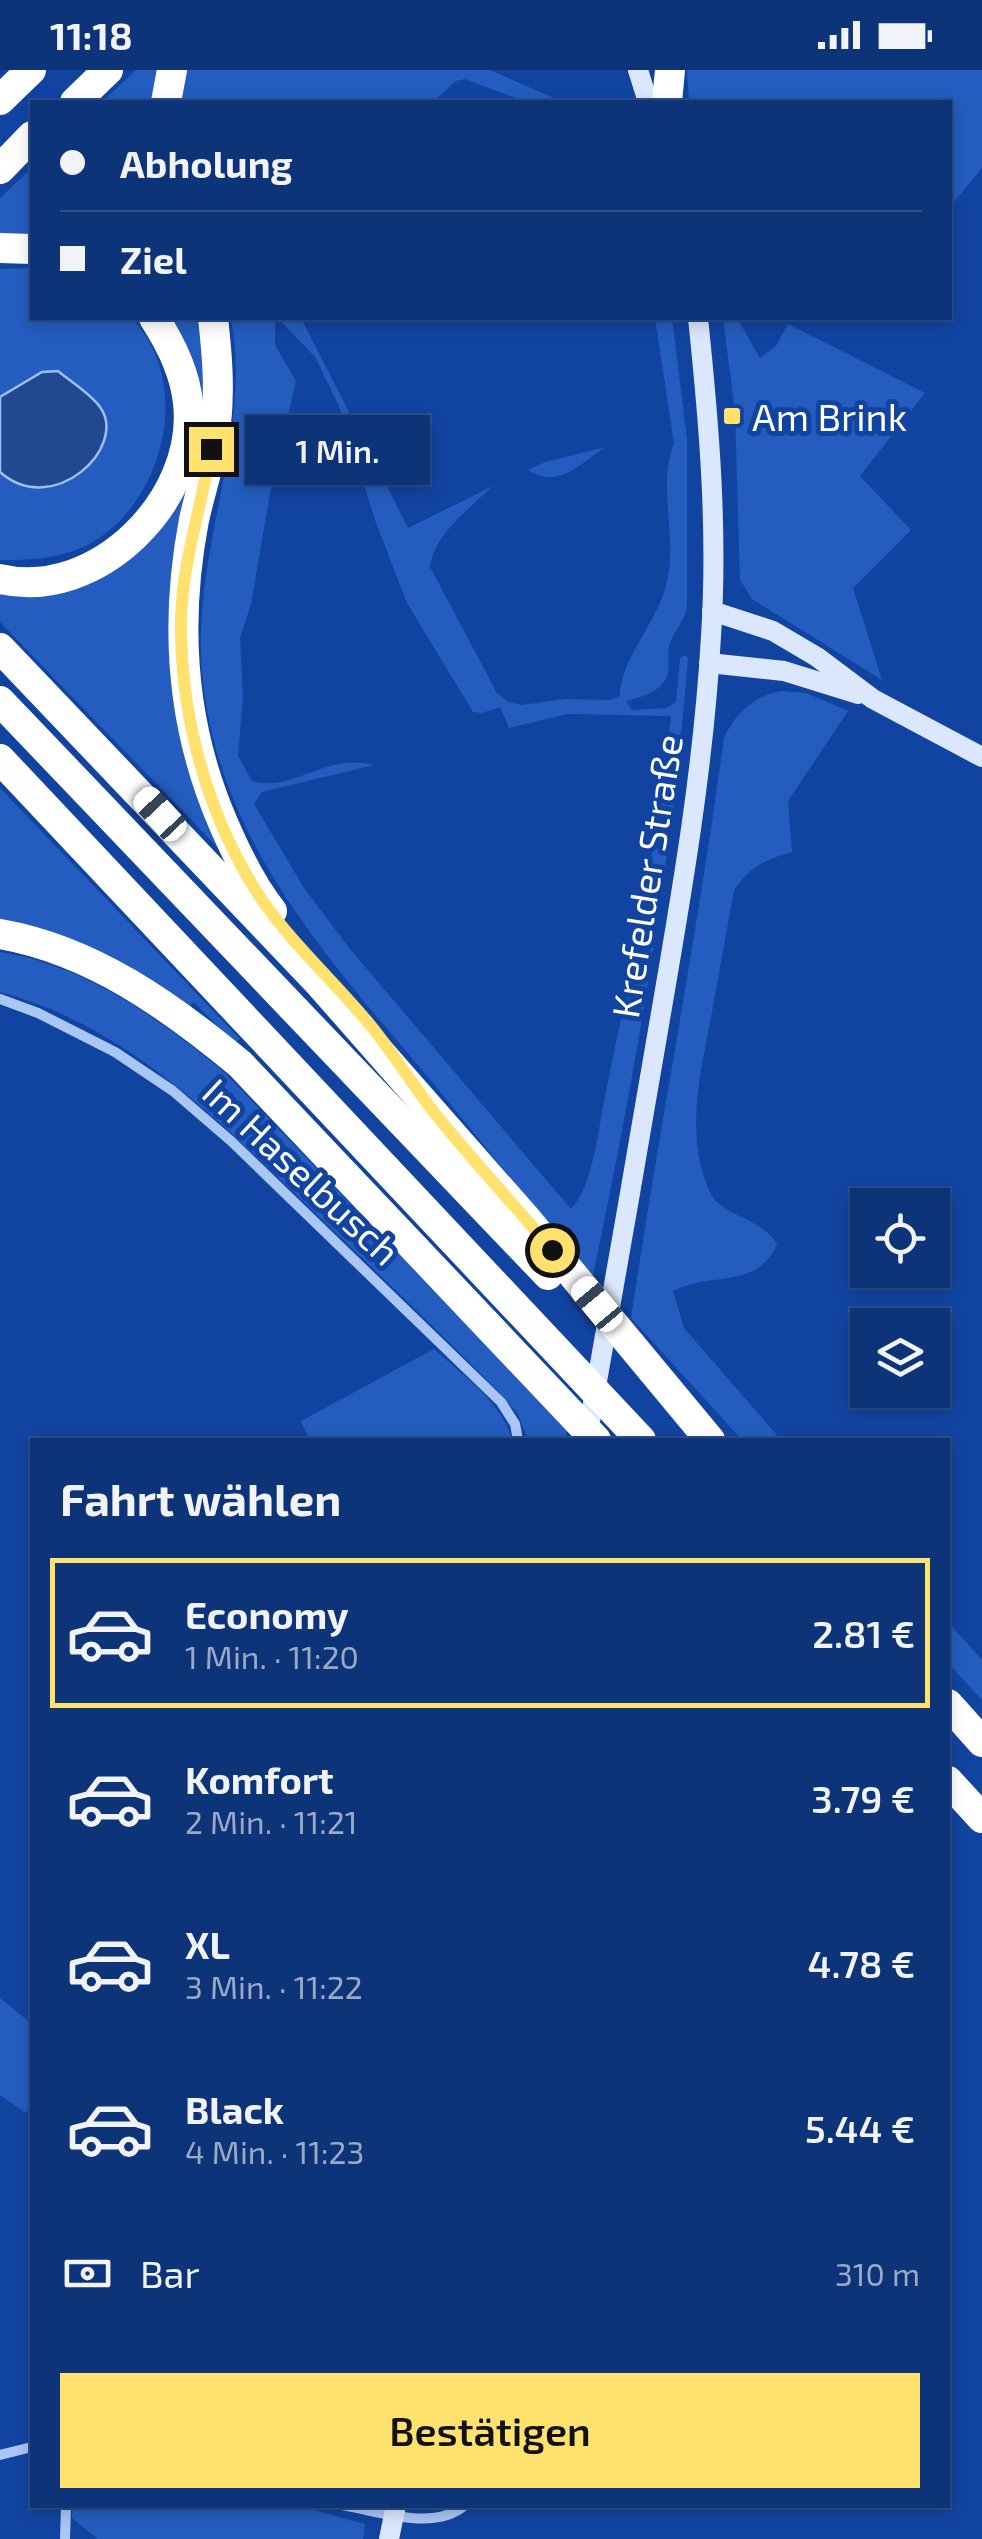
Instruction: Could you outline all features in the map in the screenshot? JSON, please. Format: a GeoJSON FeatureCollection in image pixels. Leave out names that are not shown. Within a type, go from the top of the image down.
{"type":"FeatureCollection","features":[{"type":"Feature","properties":{"kind":"highway"},"geometry":{"type":"LineString","coordinates":[[0,100],[31,70]]}},
{"type":"Feature","properties":{"kind":"highway"},"geometry":{"type":"LineString","coordinates":[[67,100],[96,70]]}},
{"type":"Feature","properties":{"kind":"highway"},"geometry":{"type":"LineString","coordinates":[[77,100],[108,70]]}},
{"type":"Feature","properties":{"kind":"highway"},"geometry":{"type":"LineString","coordinates":[[166,100],[172,70]]}},
{"type":"Feature","properties":{"kind":"highway"},"geometry":{"type":"LineString","coordinates":[[667,100],[670,70]]}},
{"type":"Feature","properties":{"kind":"highway"},"geometry":{"type":"LineString","coordinates":[[0,169],[30,140]]}},
{"type":"Feature","properties":{"kind":"highway"},"geometry":{"type":"LineString","coordinates":[[0,248],[30,249]]}},
{"type":"Feature","properties":{"kind":"highway"},"geometry":{"type":"LineString","coordinates":[[0,579],[44,581],[83,570],[119,552],[148,523],[170,487],[184,447],[188,405],[171,344],[155,320]]}},
{"type":"Feature","properties":{"kind":"highway"},"geometry":{"type":"LineString","coordinates":[[213,320],[218,368],[216,424],[195,518],[181,617],[190,725],[208,790],[262,899],[370,1025],[434,1112]]}},
{"type":"Feature","properties":{"kind":"highway"},"geometry":{"type":"LineString","coordinates":[[0,648],[271,931],[434,1112],[706,1438]]}},
{"type":"Feature","properties":{"kind":"highway"},"geometry":{"type":"LineString","coordinates":[[0,702],[706,1438]]}},
{"type":"Feature","properties":{"kind":"highway"},"geometry":{"type":"LineString","coordinates":[[0,758],[639,1438]]}},
{"type":"Feature","properties":{"kind":"highway"},"geometry":{"type":"LineString","coordinates":[[0,778],[90,852]]}},
{"type":"Feature","properties":{"kind":"highway"},"geometry":{"type":"LineString","coordinates":[[0,934],[76,958],[129,983],[177,1012],[240,1064],[594,1438]]}},
{"type":"Feature","properties":{"kind":"highway"},"geometry":{"type":"LineString","coordinates":[[950,1706],[982,1742]]}},
{"type":"Feature","properties":{"kind":"highway"},"geometry":{"type":"LineString","coordinates":[[950,1783],[982,1818]]}},
{"type":"Feature","properties":{"kind":"main road"},"geometry":{"type":"LineString","coordinates":[[638,70],[647,100]]}},
{"type":"Feature","properties":{"kind":"main road","name":"Krefelder Straße"},"geometry":{"type":"LineString","coordinates":[[587,1438],[676,922],[706,716],[712,611],[710,433],[698,320]]}},
{"type":"Feature","properties":{"kind":"main road"},"geometry":{"type":"LineString","coordinates":[[712,611],[773,631],[817,657],[873,699],[982,756]]}},
{"type":"Feature","properties":{"kind":"main road"},"geometry":{"type":"LineString","coordinates":[[709,663],[784,671],[873,699]]}},
{"type":"Feature","properties":{"kind":"main road"},"geometry":{"type":"LineString","coordinates":[[390,2539],[395,2509]]}},
{"type":"Feature","properties":{"kind":"street","name":"Im Haselbusch"},"geometry":{"type":"LineString","coordinates":[[0,999],[38,1013],[115,1052],[172,1090],[501,1402],[516,1424],[518,1438]]}},
{"type":"Feature","properties":{"kind":"street"},"geometry":{"type":"LineString","coordinates":[[0,2455],[30,2447]]}},
{"type":"Feature","properties":{"kind":"street"},"geometry":{"type":"LineString","coordinates":[[64,2539],[66,2508]]}},
{"type":"Feature","properties":{"kind":"street"},"geometry":{"type":"LineString","coordinates":[[395,2509],[424,2518],[454,2514],[461,2508]]}},
{"type":"Feature","properties":{"kind":"shaded area"},"geometry":{"type":"Polygon","coordinates":[[[136,70],[159,70],[155,100],[104,100],[136,70]]]}},
{"type":"Feature","properties":{"kind":"shaded area"},"geometry":{"type":"Polygon","coordinates":[[[184,70],[490,70],[558,100],[521,100],[465,79],[456,81],[435,100],[182,100],[184,70]]]}},
{"type":"Feature","properties":{"kind":"shaded area"},"geometry":{"type":"Polygon","coordinates":[[[687,70],[982,70],[982,168],[952,205],[952,100],[689,100],[687,70]]]}},
{"type":"Feature","properties":{"kind":"shaded area"},"geometry":{"type":"Polygon","coordinates":[[[30,170],[30,237],[0,237],[0,198],[30,170]]]}},
{"type":"Feature","properties":{"kind":"shaded area"},"geometry":{"type":"Polygon","coordinates":[[[30,268],[30,320],[132,320],[151,345],[162,376],[165,409],[161,443],[150,475],[133,505],[111,529],[83,547],[63,554],[0,560],[0,472],[19,484],[37,488],[77,476],[99,406],[58,371],[42,372],[0,397],[0,269],[30,268]]]}},
{"type":"Feature","properties":{"kind":"shaded area"},"geometry":{"type":"Polygon","coordinates":[[[167,320],[205,320],[210,370],[178,569],[227,857],[0,622],[0,588],[84,578],[186,471],[167,320]]]}},
{"type":"Feature","properties":{"kind":"shaded area"},"geometry":{"type":"Polygon","coordinates":[[[231,320],[276,320],[275,345],[296,381],[271,488],[251,604],[240,638],[243,697],[238,756],[252,781],[267,783],[340,764],[374,765],[262,792],[254,804],[304,888],[350,949],[571,1209],[586,1184],[595,1151],[644,902],[671,716],[568,714],[509,728],[500,707],[473,712],[407,603],[376,523],[340,408],[315,357],[280,320],[302,320],[408,528],[493,486],[446,533],[430,567],[497,693],[508,702],[522,705],[565,699],[610,700],[620,696],[625,670],[660,602],[669,571],[667,478],[674,443],[655,320],[672,320],[687,439],[687,605],[670,643],[664,681],[650,693],[626,701],[632,710],[666,708],[676,702],[680,658],[686,655],[688,659],[672,814],[650,968],[593,1275],[317,941],[250,836],[226,779],[209,719],[201,654],[202,611],[235,402],[231,320]]]}},
{"type":"Feature","properties":{"kind":"shaded area"},"geometry":{"type":"Polygon","coordinates":[[[723,320],[738,320],[760,358],[776,346],[788,324],[925,393],[860,476],[911,530],[853,588],[882,680],[752,599],[740,580],[735,411],[723,320]]]}},
{"type":"Feature","properties":{"kind":"shaded area"},"geometry":{"type":"Polygon","coordinates":[[[58,371],[100,407],[106,423],[104,441],[95,458],[63,483],[42,487],[21,484],[0,472],[0,397],[42,372],[58,371]]]}},
{"type":"Feature","properties":{"kind":"shaded area"},"geometry":{"type":"Polygon","coordinates":[[[606,447],[560,476],[528,470],[545,462],[606,447]]]}},
{"type":"Feature","properties":{"kind":"shaded area"},"geometry":{"type":"Polygon","coordinates":[[[781,691],[806,693],[848,711],[788,801],[792,852],[759,865],[734,890],[699,1080],[698,1150],[711,1194],[724,1208],[762,1228],[777,1244],[769,1258],[746,1274],[673,1291],[684,1328],[779,1438],[740,1438],[631,1318],[724,737],[734,720],[762,697],[781,691]]]}},
{"type":"Feature","properties":{"kind":"shaded area"},"geometry":{"type":"Polygon","coordinates":[[[0,788],[240,1039],[234,1043],[194,1002],[186,1009],[0,926],[0,788]]]}},
{"type":"Feature","properties":{"kind":"shaded area"},"geometry":{"type":"Polygon","coordinates":[[[0,952],[61,968],[147,1014],[223,1071],[567,1429],[565,1438],[527,1438],[518,1414],[496,1389],[241,1142],[168,1080],[89,1027],[0,992],[0,952]]]}},
{"type":"Feature","properties":{"kind":"shaded area"},"geometry":{"type":"Polygon","coordinates":[[[434,1349],[490,1402],[511,1438],[309,1438],[301,1421],[434,1349]]]}},
{"type":"Feature","properties":{"kind":"shaded area"},"geometry":{"type":"Polygon","coordinates":[[[950,1624],[982,1660],[982,1700],[950,1665],[950,1624]]]}},
{"type":"Feature","properties":{"kind":"shaded area"},"geometry":{"type":"Polygon","coordinates":[[[0,1998],[30,2022],[30,2105],[26,2113],[0,2095],[0,1998]]]}},
{"type":"Feature","properties":{"kind":"shaded area"},"geometry":{"type":"Polygon","coordinates":[[[72,2508],[306,2508],[365,2524],[363,2539],[98,2539],[72,2518],[72,2508]]]}},
{"type":"Feature","properties":{"kind":"place","name":"Am Brink"},"geometry":{"type":"Point","coordinates":[732,416]}},
{"type":"Feature","properties":{"kind":"route"},"geometry":{"type":"LineString","coordinates":[[211,449],[195,518],[181,617],[190,725],[208,790],[262,899],[370,1025],[434,1112],[552,1250]]}}]}
